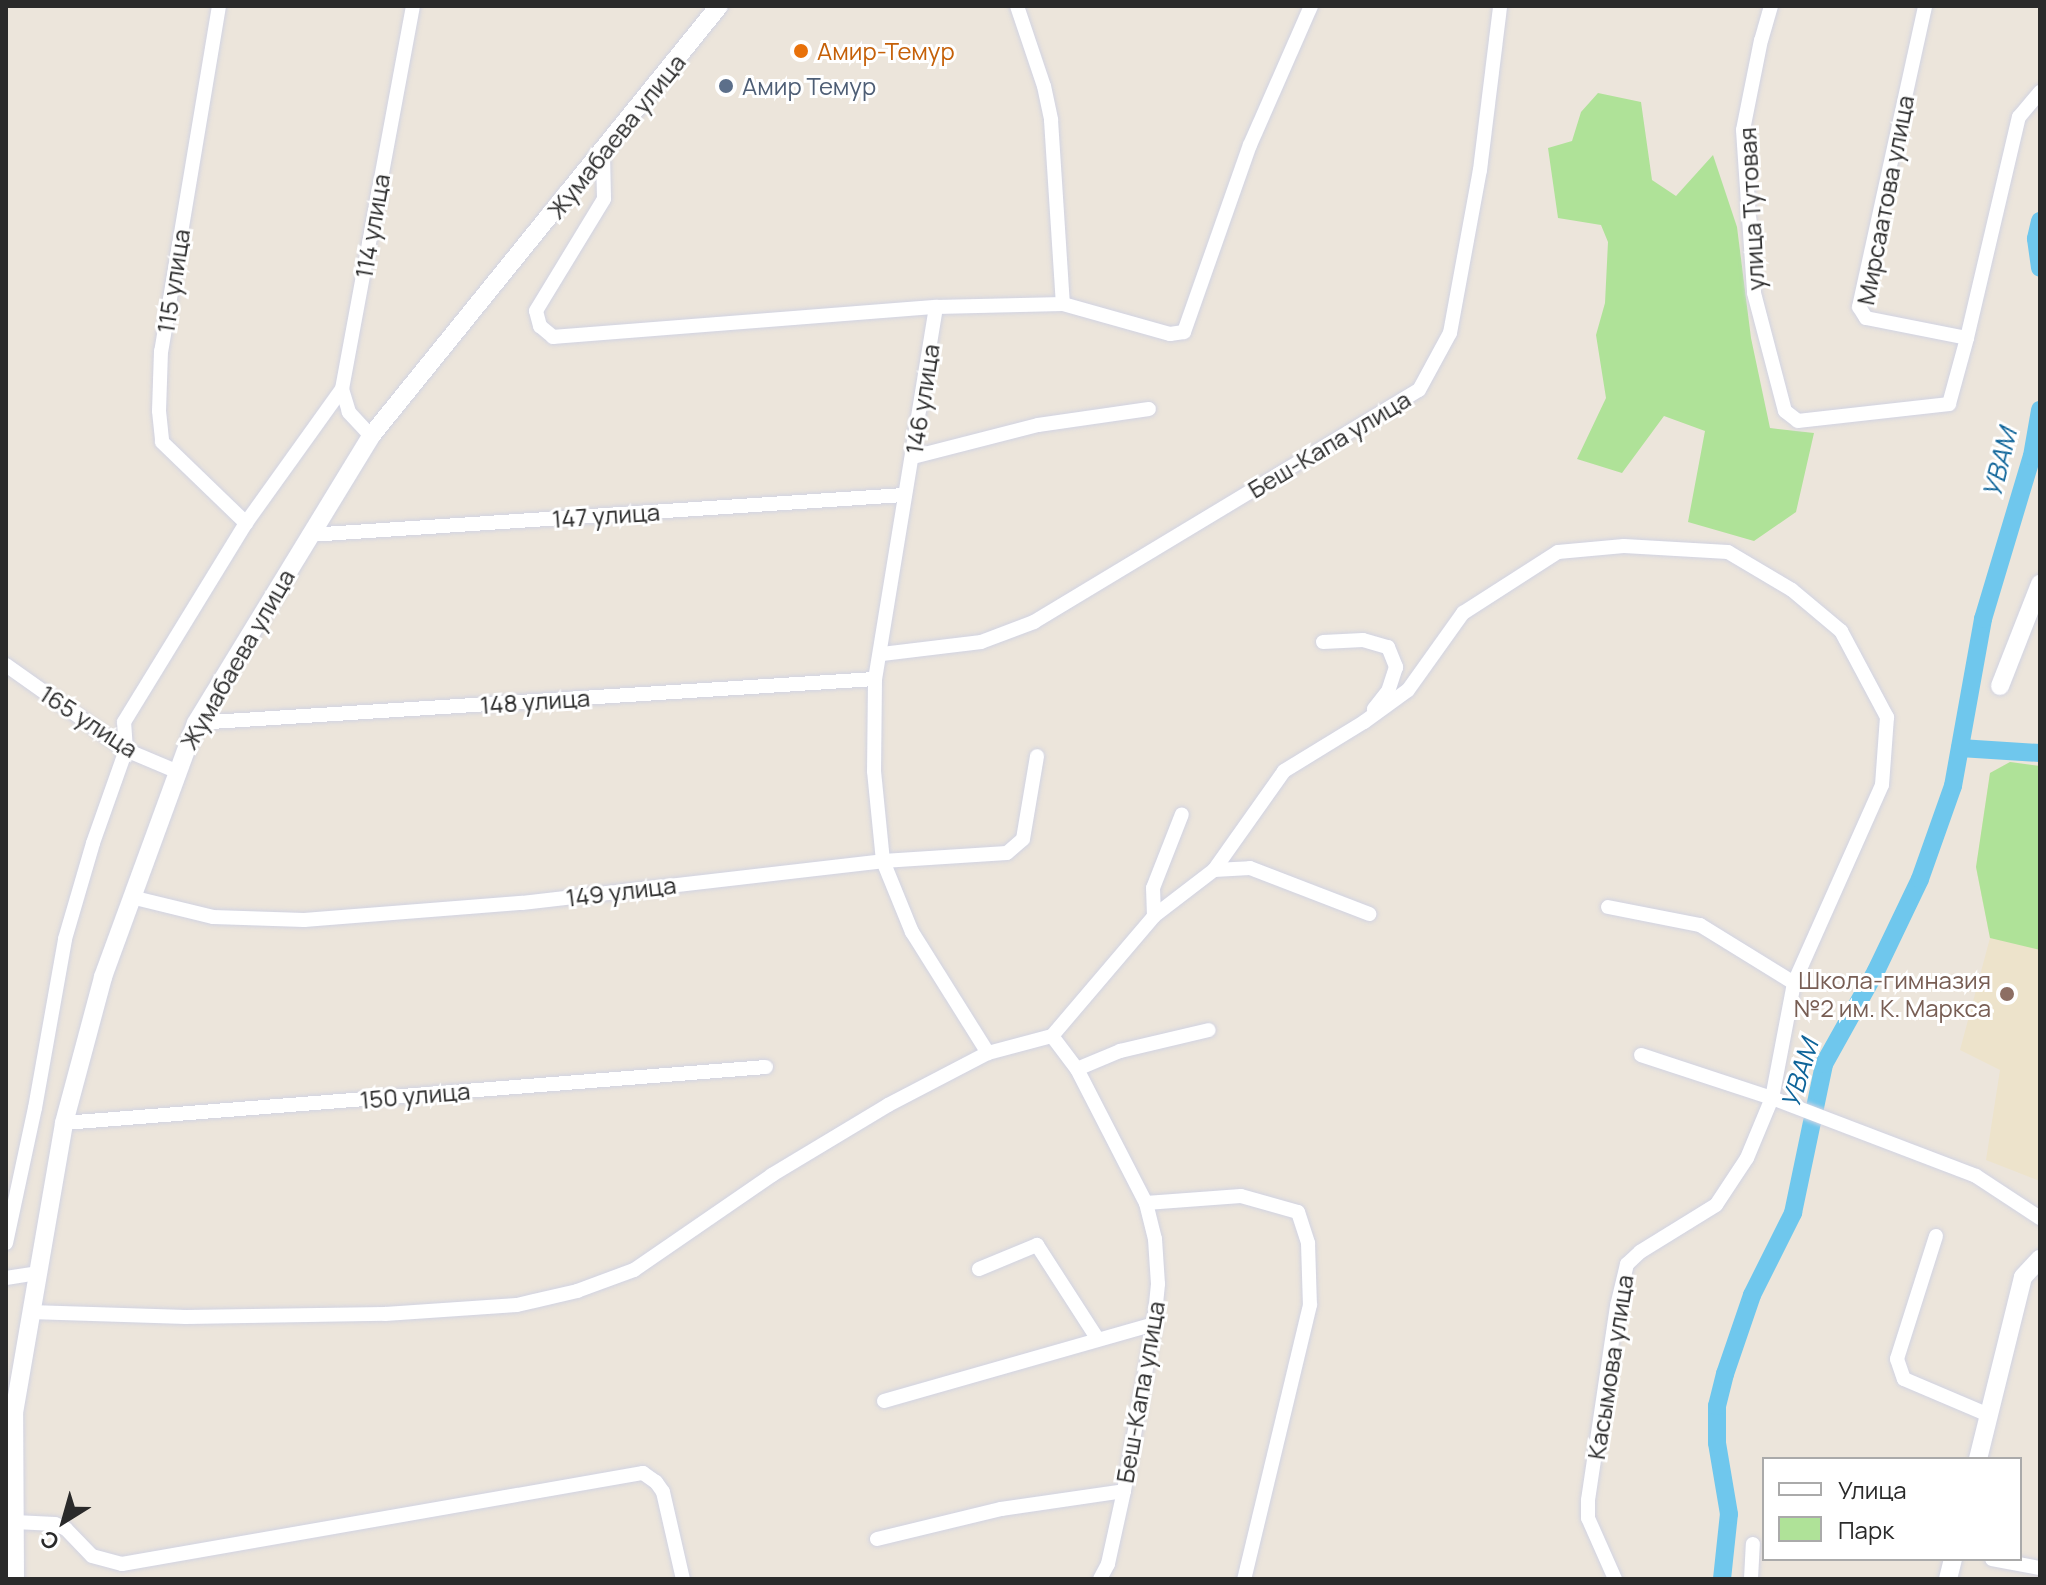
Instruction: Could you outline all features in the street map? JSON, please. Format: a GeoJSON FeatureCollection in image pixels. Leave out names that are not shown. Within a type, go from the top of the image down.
{"type":"FeatureCollection","features":[{"type":"Feature","properties":{"kind":"street","name":"115 улица"},"geometry":{"type":"LineString","coordinates":[[219,6],[161,351],[159,411],[162,442],[246,523]]}},
{"type":"Feature","properties":{"kind":"street","name":"114 улица"},"geometry":{"type":"LineString","coordinates":[[342,389],[413,6]]}},
{"type":"Feature","properties":{"kind":"street","name":"Жумабаева улица"},"geometry":{"type":"LineString","coordinates":[[15,1579],[14,1413],[64,1123],[103,977],[196,723],[371,436],[603,154],[719,6]]}},
{"type":"Feature","properties":{"kind":"street"},"geometry":{"type":"LineString","coordinates":[[1017,6],[1044,86],[1051,120],[1063,304]]}},
{"type":"Feature","properties":{"kind":"street"},"geometry":{"type":"LineString","coordinates":[[936,307],[1063,304],[1170,334],[1184,332],[1250,145],[1311,6]]}},
{"type":"Feature","properties":{"kind":"street","name":"Беш-Капа улица"},"geometry":{"type":"LineString","coordinates":[[882,654],[981,642],[1034,622],[1419,390],[1450,333],[1480,170],[1500,6]]}},
{"type":"Feature","properties":{"kind":"street","name":"улица Тутовая"},"geometry":{"type":"LineString","coordinates":[[1771,6],[1743,130],[1754,293],[1785,411],[1798,421],[1808,421],[1949,404],[1967,338]]}},
{"type":"Feature","properties":{"kind":"street","name":"Мирсаатова улица"},"geometry":{"type":"LineString","coordinates":[[1925,6],[1859,307],[1866,318],[1967,338]]}},
{"type":"Feature","properties":{"kind":"street"},"geometry":{"type":"LineString","coordinates":[[1967,338],[2019,117],[2040,92]]}},
{"type":"Feature","properties":{"kind":"street","name":"146 улица"},"geometry":{"type":"LineString","coordinates":[[603,154],[604,199],[536,311],[540,326],[553,337],[936,307],[913,457],[904,495],[882,654],[875,679],[874,771],[883,861],[912,932],[988,1053]]}},
{"type":"Feature","properties":{"kind":"street"},"geometry":{"type":"LineString","coordinates":[[6,1243],[35,1108],[65,939],[93,843],[126,750],[124,722],[246,523],[342,389]]}},
{"type":"Feature","properties":{"kind":"street"},"geometry":{"type":"LineString","coordinates":[[342,389],[349,412],[371,436]]}},
{"type":"Feature","properties":{"kind":"street"},"geometry":{"type":"LineString","coordinates":[[913,457],[1038,425],[1149,409]]}},
{"type":"Feature","properties":{"kind":"street","name":"147 улица"},"geometry":{"type":"LineString","coordinates":[[309,535],[904,495]]}},
{"type":"Feature","properties":{"kind":"street","name":"Касымова улица"},"geometry":{"type":"LineString","coordinates":[[1052,1036],[1154,916],[1214,870],[1284,771],[1364,722],[1408,690],[1463,613],[1558,552],[1624,546],[1728,552],[1792,590],[1841,631],[1887,717],[1882,785],[1794,983],[1778,1101],[1747,1158],[1716,1205],[1640,1252],[1627,1264],[1617,1306],[1588,1500],[1588,1518],[1615,1579]]}},
{"type":"Feature","properties":{"kind":"street"},"geometry":{"type":"LineString","coordinates":[[2000,686],[2040,584]]}},
{"type":"Feature","properties":{"kind":"street"},"geometry":{"type":"LineString","coordinates":[[1323,642],[1363,640],[1388,647],[1396,667],[1388,691],[1364,722]]}},
{"type":"Feature","properties":{"kind":"street","name":"165 улица"},"geometry":{"type":"LineString","coordinates":[[6,665],[126,750],[176,771]]}},
{"type":"Feature","properties":{"kind":"street","name":"148 улица"},"geometry":{"type":"LineString","coordinates":[[196,723],[875,679]]}},
{"type":"Feature","properties":{"kind":"street","name":"149 улица"},"geometry":{"type":"LineString","coordinates":[[131,897],[213,917],[304,920],[522,903],[883,861],[1007,853],[1023,839],[1037,756]]}},
{"type":"Feature","properties":{"kind":"street"},"geometry":{"type":"LineString","coordinates":[[1154,916],[1153,888],[1182,814]]}},
{"type":"Feature","properties":{"kind":"street"},"geometry":{"type":"LineString","coordinates":[[1214,870],[1250,868],[1369,914]]}},
{"type":"Feature","properties":{"kind":"street"},"geometry":{"type":"LineString","coordinates":[[1608,907],[1700,925],[1794,983]]}},
{"type":"Feature","properties":{"kind":"street"},"geometry":{"type":"LineString","coordinates":[[1077,1069],[1120,1051],[1209,1030]]}},
{"type":"Feature","properties":{"kind":"street"},"geometry":{"type":"LineString","coordinates":[[30,1312],[186,1317],[385,1314],[517,1305],[577,1291],[634,1270],[772,1175],[888,1105],[988,1053],[1052,1036]]}},
{"type":"Feature","properties":{"kind":"street","name":"Беш-Капа улица"},"geometry":{"type":"LineString","coordinates":[[1052,1036],[1077,1069],[1146,1203],[1155,1239],[1158,1284],[1154,1324],[1124,1491],[1108,1564],[1100,1579]]}},
{"type":"Feature","properties":{"kind":"street"},"geometry":{"type":"LineString","coordinates":[[1641,1055],[1778,1101],[1976,1176],[2040,1218]]}},
{"type":"Feature","properties":{"kind":"street","name":"150 улица"},"geometry":{"type":"LineString","coordinates":[[64,1123],[766,1067]]}},
{"type":"Feature","properties":{"kind":"street"},"geometry":{"type":"LineString","coordinates":[[1146,1203],[1241,1196],[1298,1212],[1308,1243],[1310,1305],[1244,1579]]}},
{"type":"Feature","properties":{"kind":"street"},"geometry":{"type":"LineString","coordinates":[[1936,1236],[1897,1359],[1904,1379],[1989,1415]]}},
{"type":"Feature","properties":{"kind":"street"},"geometry":{"type":"LineString","coordinates":[[979,1269],[1037,1245],[1097,1338]]}},
{"type":"Feature","properties":{"kind":"street"},"geometry":{"type":"LineString","coordinates":[[1978,1457],[2023,1277],[2040,1259]]}},
{"type":"Feature","properties":{"kind":"street"},"geometry":{"type":"LineString","coordinates":[[6,1278],[36,1273]]}},
{"type":"Feature","properties":{"kind":"street"},"geometry":{"type":"LineString","coordinates":[[884,1401],[1154,1324]]}},
{"type":"Feature","properties":{"kind":"street"},"geometry":{"type":"LineString","coordinates":[[15,1522],[55,1524],[66,1529],[92,1556],[122,1564],[643,1473],[656,1482],[663,1492],[683,1579]]}},
{"type":"Feature","properties":{"kind":"street"},"geometry":{"type":"LineString","coordinates":[[877,1539],[1001,1509],[1124,1491]]}},
{"type":"Feature","properties":{"kind":"street"},"geometry":{"type":"LineString","coordinates":[[1751,1579],[1753,1544]]}},
{"type":"Feature","properties":{"kind":"street"},"geometry":{"type":"LineString","coordinates":[[2003,1561],[2040,1568]]}},
{"type":"Feature","properties":{"kind":"shaded area","name":"Школа-гимназия №2 им. К. Маркса"},"geometry":{"type":"Polygon","coordinates":[[[2010,762],[2040,766],[2040,1181],[1986,1160],[2000,1070],[1960,1050],[1990,938],[1976,867],[1990,773],[2010,762]]]}},
{"type":"Feature","properties":{"kind":"green space"},"geometry":{"type":"Polygon","coordinates":[[[1598,93],[1641,102],[1652,180],[1676,196],[1713,155],[1737,227],[1751,338],[1770,428],[1814,433],[1796,512],[1754,541],[1688,522],[1705,431],[1664,416],[1622,473],[1577,459],[1606,398],[1596,335],[1605,303],[1608,242],[1601,225],[1558,218],[1548,148],[1572,141],[1581,112],[1598,93]]]}},
{"type":"Feature","properties":{"kind":"green space"},"geometry":{"type":"Polygon","coordinates":[[[2010,762],[2040,766],[2040,950],[1990,938],[1976,867],[1990,773],[2010,762]]]}},
{"type":"Feature","properties":{"kind":"waterway","name":"УВАМ"},"geometry":{"type":"LineString","coordinates":[[2040,221],[2036,239],[2040,268]]}},
{"type":"Feature","properties":{"kind":"waterway","name":"УВАМ"},"geometry":{"type":"LineString","coordinates":[[1722,1579],[1729,1514],[1717,1443],[1717,1406],[1725,1374],[1752,1295],[1793,1213],[1824,1064],[1876,971],[1920,879],[1953,786],[1983,619],[2032,456],[2040,410]]}},
{"type":"Feature","properties":{"kind":"waterway"},"geometry":{"type":"LineString","coordinates":[[1960,748],[2040,753]]}},
{"type":"Feature","properties":{"kind":"place","name":"Амир-Темур"},"geometry":{"type":"Point","coordinates":[801,51]}},
{"type":"Feature","properties":{"kind":"place","name":"Амир Темур"},"geometry":{"type":"Point","coordinates":[726,86]}},
{"type":"Feature","properties":{"kind":"place","name":"Школа-гимназия №2 им. К. Маркса"},"geometry":{"type":"Point","coordinates":[2007,994]}}]}
